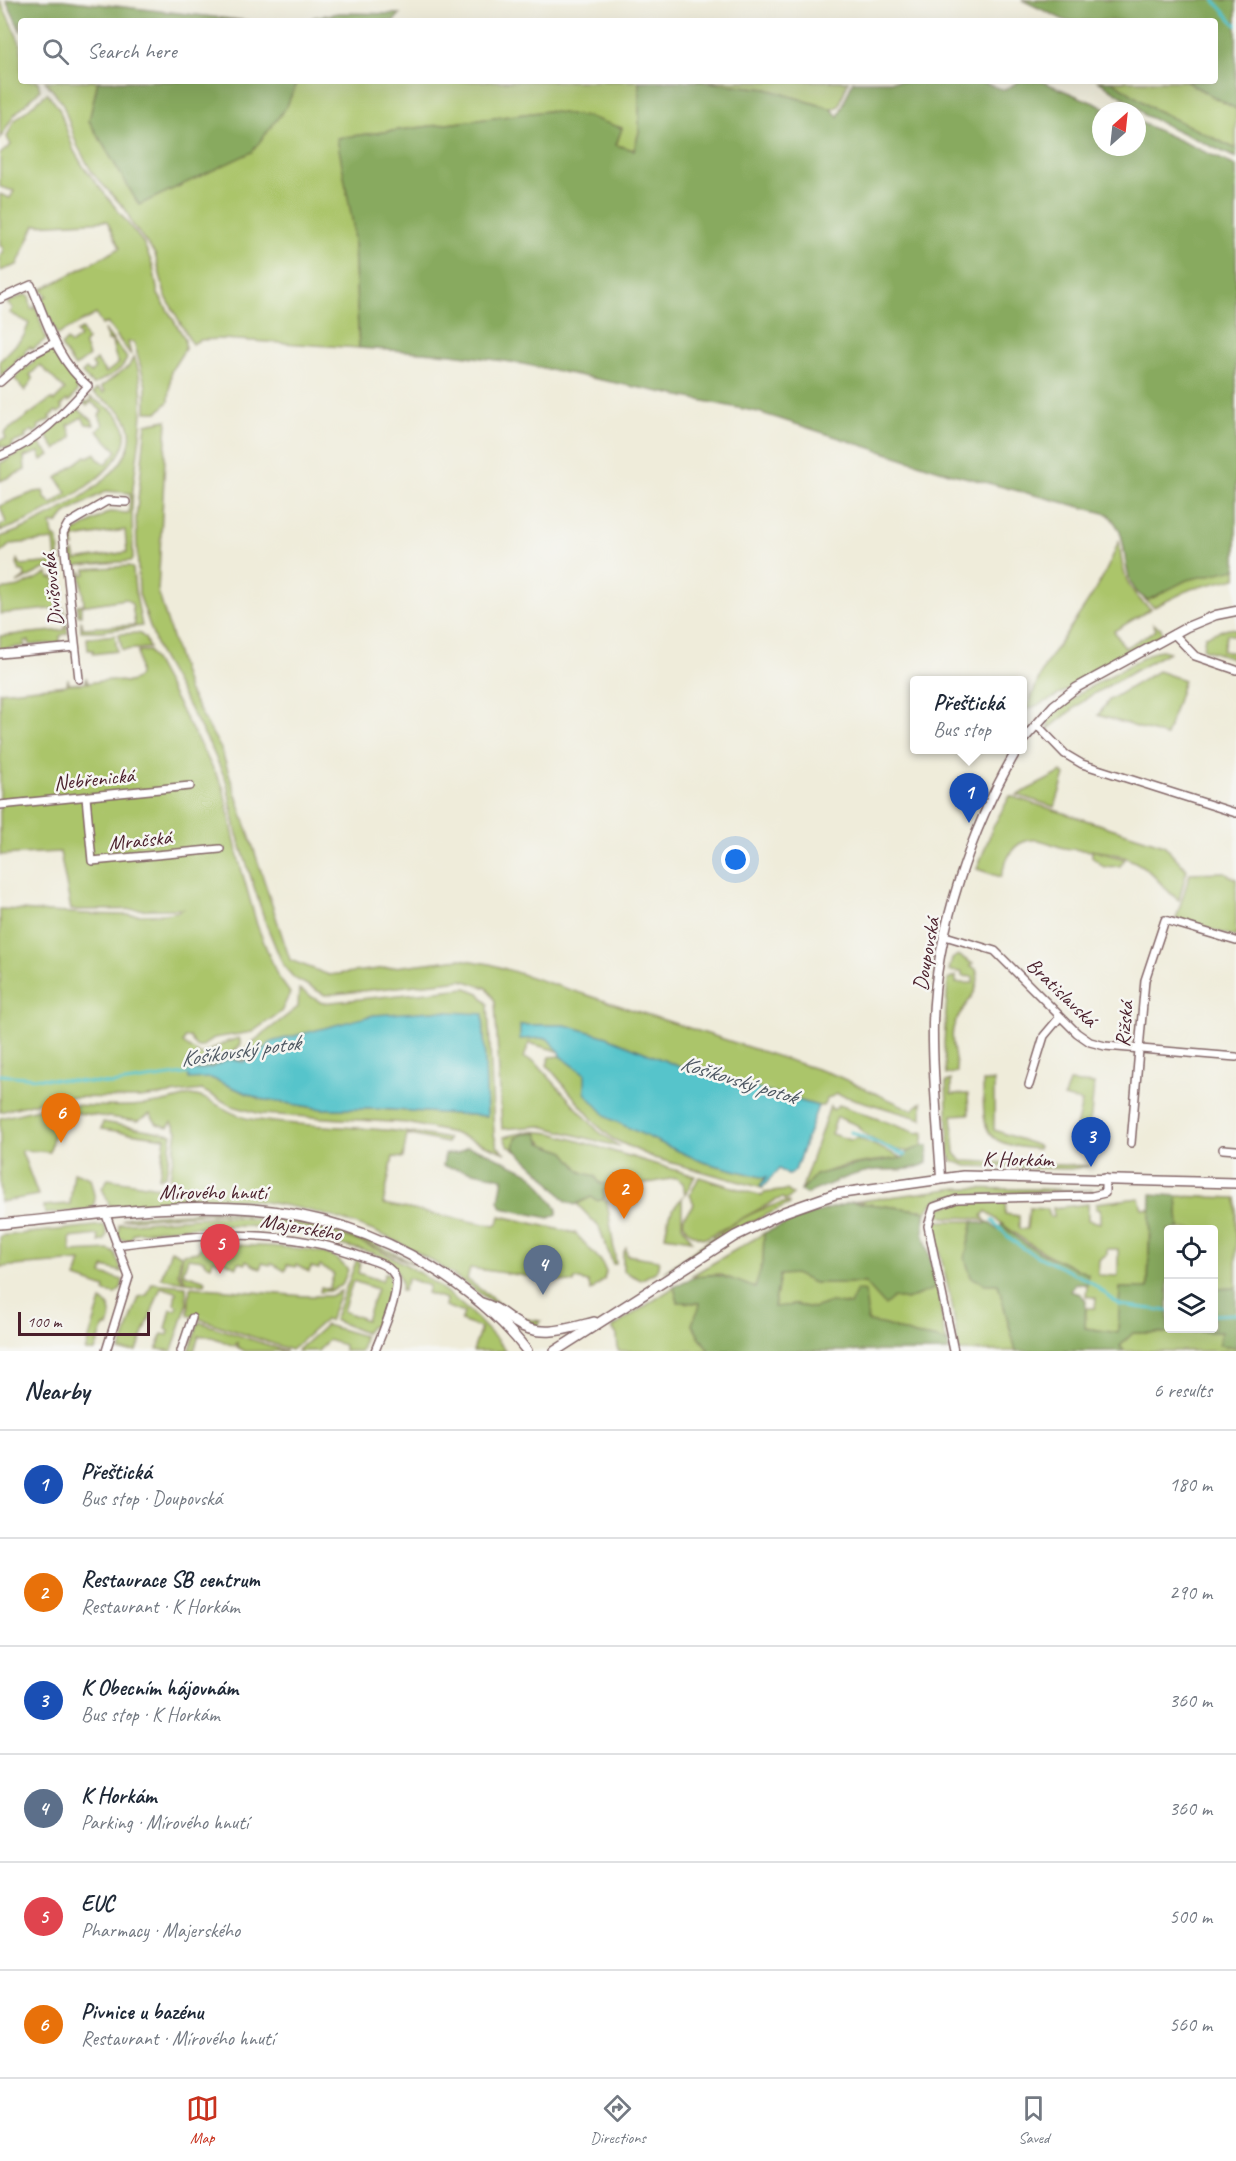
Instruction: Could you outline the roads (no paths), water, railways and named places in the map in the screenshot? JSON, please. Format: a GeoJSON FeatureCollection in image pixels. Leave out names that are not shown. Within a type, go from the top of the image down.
{"type":"FeatureCollection","features":[{"type":"Feature","properties":{"kind":"main road","name":"K Horkám"},"geometry":{"type":"LineString","coordinates":[[555,1351],[726,1241],[784,1212],[835,1194],[941,1178],[1236,1183]]}},
{"type":"Feature","properties":{"kind":"main road","name":"Mírového hnutí"},"geometry":{"type":"LineString","coordinates":[[0,1224],[218,1205],[274,1209],[312,1216],[357,1230],[406,1252],[481,1303],[526,1351]]}},
{"type":"Feature","properties":{"kind":"main road"},"geometry":{"type":"LineString","coordinates":[[481,1303],[496,1307],[521,1326],[543,1332],[602,1320]]}},
{"type":"Feature","properties":{"kind":"street"},"geometry":{"type":"LineString","coordinates":[[0,299],[31,285],[54,343],[75,374],[88,386],[39,434],[0,456]]}},
{"type":"Feature","properties":{"kind":"street"},"geometry":{"type":"LineString","coordinates":[[0,382],[31,355],[54,343]]}},
{"type":"Feature","properties":{"kind":"street","name":"Divišovská"},"geometry":{"type":"LineString","coordinates":[[79,679],[65,528],[107,501],[126,502]]}},
{"type":"Feature","properties":{"kind":"street"},"geometry":{"type":"LineString","coordinates":[[1027,735],[1054,705],[1076,688],[1174,634],[1206,619],[1236,611]]}},
{"type":"Feature","properties":{"kind":"street"},"geometry":{"type":"LineString","coordinates":[[1174,634],[1195,656],[1236,670]]}},
{"type":"Feature","properties":{"kind":"street","name":"Divišovská"},"geometry":{"type":"LineString","coordinates":[[0,654],[75,646]]}},
{"type":"Feature","properties":{"kind":"street"},"geometry":{"type":"LineString","coordinates":[[1036,724],[1065,754],[1082,764],[1236,813]]}},
{"type":"Feature","properties":{"kind":"street","name":"Doupovská"},"geometry":{"type":"LineString","coordinates":[[941,1178],[933,1022],[945,936],[973,838],[1015,754]]}},
{"type":"Feature","properties":{"kind":"street","name":"Nebřenická"},"geometry":{"type":"LineString","coordinates":[[0,805],[190,786]]}},
{"type":"Feature","properties":{"kind":"street","name":"Mračská"},"geometry":{"type":"LineString","coordinates":[[86,797],[92,861],[220,849]]}},
{"type":"Feature","properties":{"kind":"street","name":"Rižská"},"geometry":{"type":"LineString","coordinates":[[1131,1143],[1145,980],[1165,920],[1236,941]]}},
{"type":"Feature","properties":{"kind":"street","name":"Bratislavská"},"geometry":{"type":"LineString","coordinates":[[945,936],[995,951],[1060,1017],[1090,1042],[1139,1049],[1236,1057]]}},
{"type":"Feature","properties":{"kind":"street"},"geometry":{"type":"LineString","coordinates":[[1029,1085],[1044,1036],[1060,1017]]}},
{"type":"Feature","properties":{"kind":"street"},"geometry":{"type":"LineString","coordinates":[[1223,1149],[1236,1150]]}},
{"type":"Feature","properties":{"kind":"street"},"geometry":{"type":"LineString","coordinates":[[954,1351],[928,1226],[934,1207],[957,1199],[1092,1196],[1105,1193],[1105,1179]]}},
{"type":"Feature","properties":{"kind":"street"},"geometry":{"type":"LineString","coordinates":[[106,1215],[123,1258],[128,1282],[106,1351]]}},
{"type":"Feature","properties":{"kind":"street","name":"Majerského"},"geometry":{"type":"LineString","coordinates":[[116,1245],[196,1235],[271,1236],[334,1247],[384,1265],[393,1272],[397,1288],[375,1351]]}},
{"type":"Feature","properties":{"kind":"street"},"geometry":{"type":"LineString","coordinates":[[181,1351],[192,1318]]}},
{"type":"Feature","properties":{"kind":"water"},"geometry":{"type":"Polygon","coordinates":[[[433,1011],[483,1014],[487,1116],[378,1109],[323,1109],[260,1099],[211,1078],[189,1079],[188,1072],[213,1067],[229,1059],[243,1062],[254,1059],[271,1042],[374,1015],[433,1011]]]}},
{"type":"Feature","properties":{"kind":"water"},"geometry":{"type":"Polygon","coordinates":[[[520,1025],[565,1025],[607,1037],[678,1066],[818,1106],[795,1171],[788,1175],[779,1169],[762,1188],[760,1186],[767,1176],[765,1178],[703,1162],[608,1118],[585,1093],[585,1074],[560,1056],[560,1052],[547,1038],[520,1039],[520,1025]]]}},
{"type":"Feature","properties":{"kind":"waterway"},"geometry":{"type":"LineString","coordinates":[[1214,0],[1236,25]]}},
{"type":"Feature","properties":{"kind":"waterway","name":"Košíkovský potok"},"geometry":{"type":"LineString","coordinates":[[0,1075],[111,1084],[192,1073]]}},
{"type":"Feature","properties":{"kind":"waterway","name":"Košíkovský potok"},"geometry":{"type":"LineString","coordinates":[[851,1132],[905,1155]]}},
{"type":"Feature","properties":{"kind":"waterway","name":"Košíkovský potok"},"geometry":{"type":"LineString","coordinates":[[992,1220],[1010,1239],[1029,1252],[1089,1281],[1120,1305],[1164,1310]]}},
{"type":"Feature","properties":{"kind":"waterway","name":"Košíkovský potok"},"geometry":{"type":"LineString","coordinates":[[1218,1315],[1236,1314]]}},
{"type":"Feature","properties":{"kind":"place","name":"Přeštická"},"geometry":{"type":"Point","coordinates":[969,823]}},
{"type":"Feature","properties":{"kind":"place","name":"Pivnice u bazénu"},"geometry":{"type":"Point","coordinates":[61,1143]}},
{"type":"Feature","properties":{"kind":"place","name":"K Obecním hájovnám"},"geometry":{"type":"Point","coordinates":[1091,1167]}},
{"type":"Feature","properties":{"kind":"place","name":"Restaurace SB centrum"},"geometry":{"type":"Point","coordinates":[624,1219]}},
{"type":"Feature","properties":{"kind":"place","name":"EUC"},"geometry":{"type":"Point","coordinates":[220,1274]}},
{"type":"Feature","properties":{"kind":"place","name":"K Horkám"},"geometry":{"type":"Point","coordinates":[543,1295]}}]}
